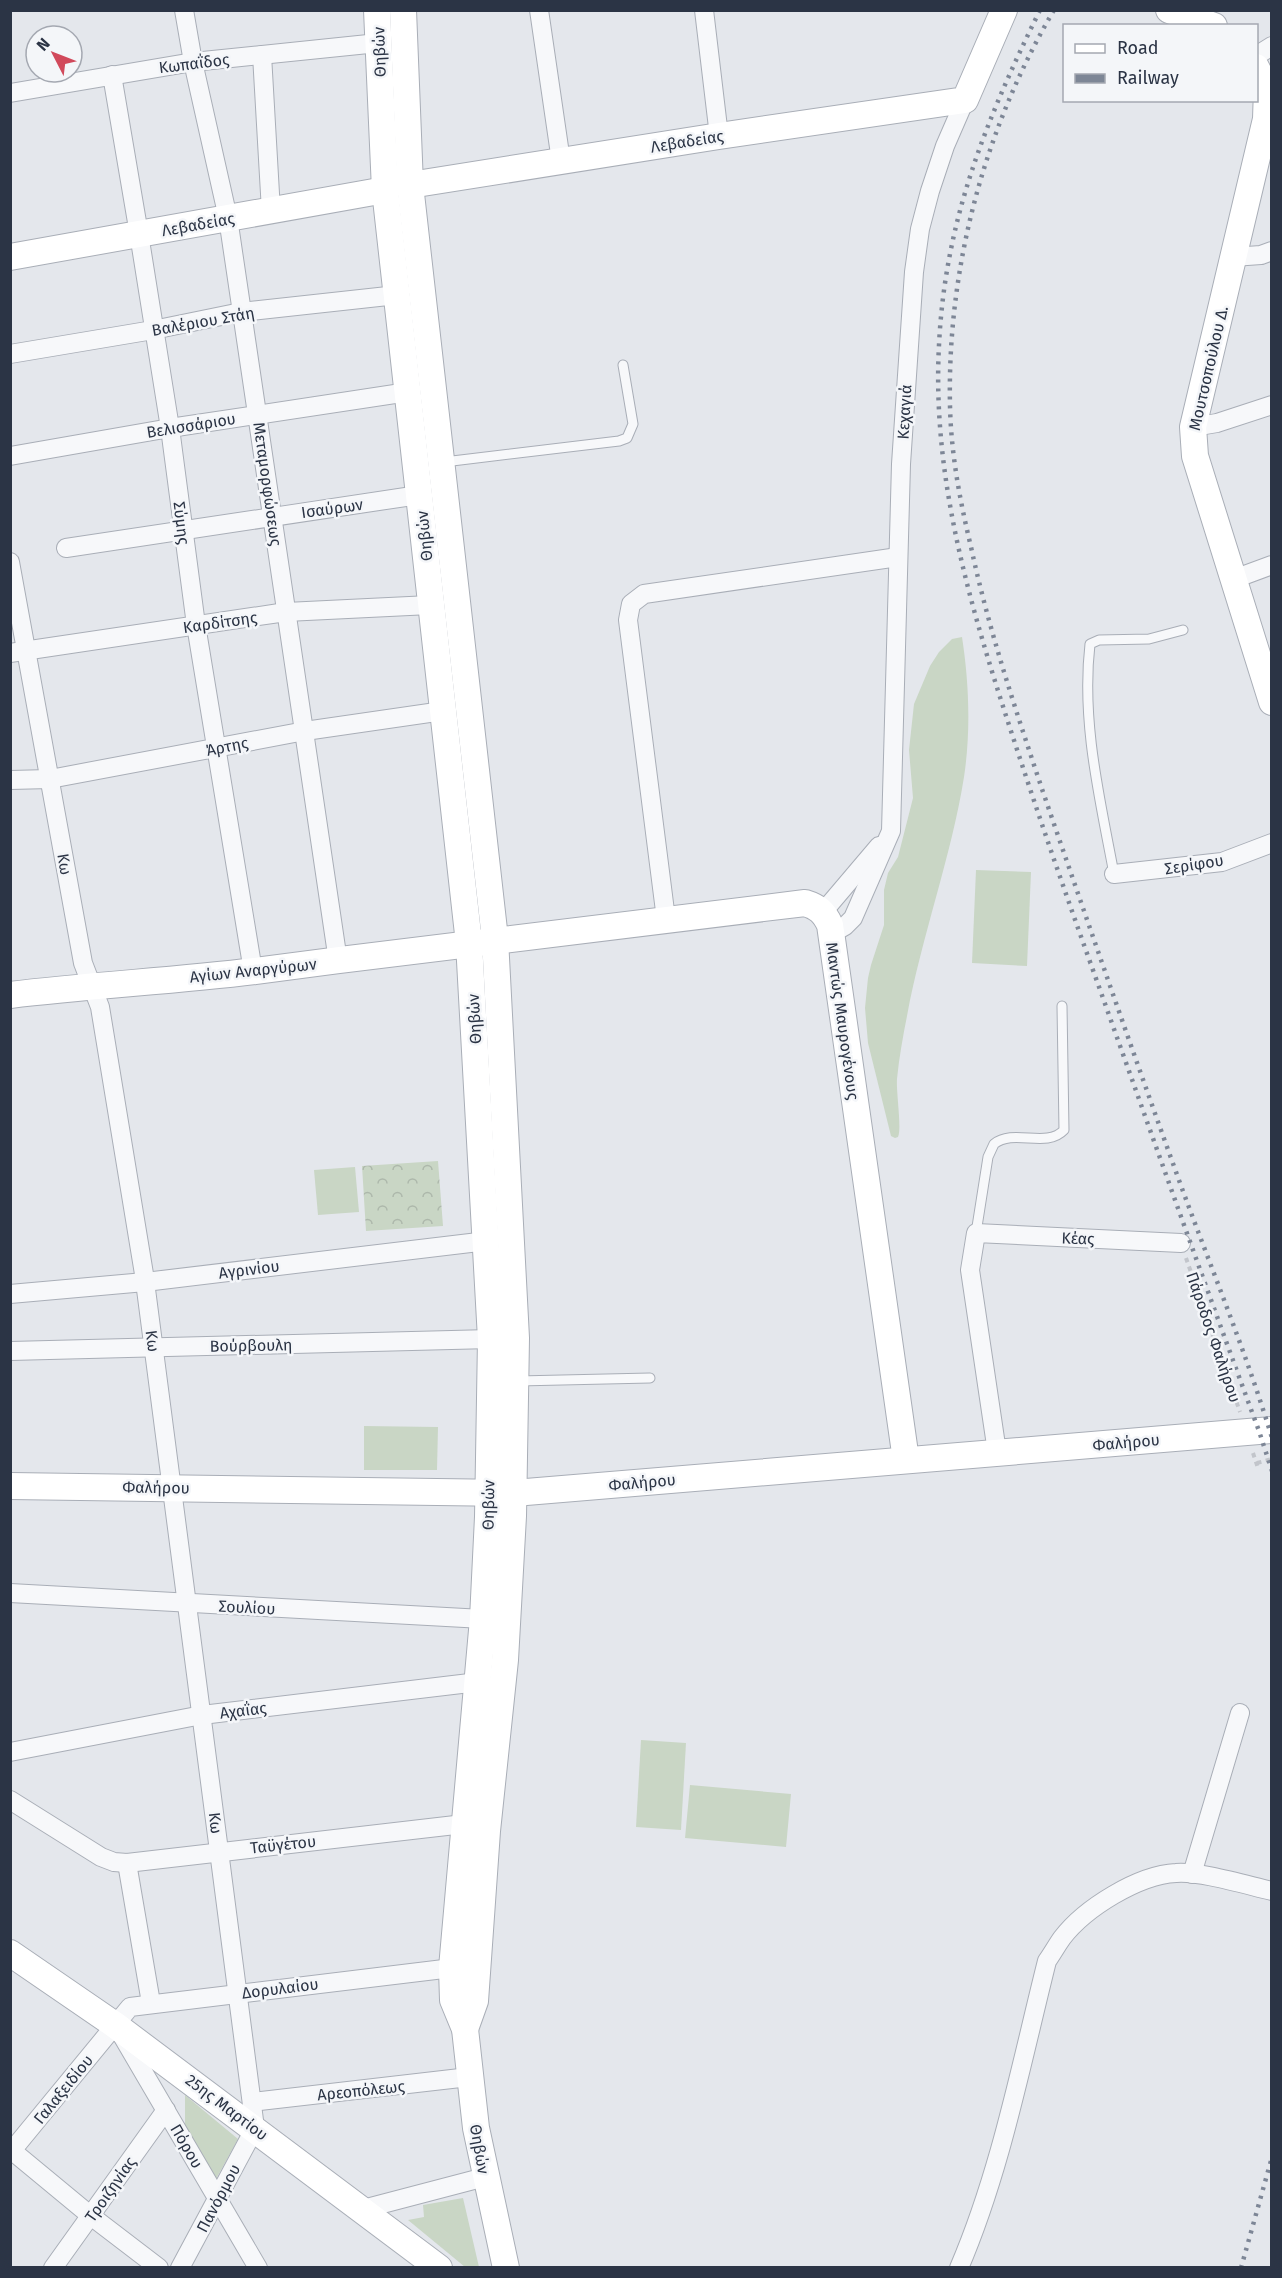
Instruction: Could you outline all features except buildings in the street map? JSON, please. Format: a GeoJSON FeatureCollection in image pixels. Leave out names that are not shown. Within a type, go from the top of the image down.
{"type":"FeatureCollection","features":[{"type":"Feature","properties":{"kind":"main road","name":"Θηβών"},"geometry":{"type":"LineString","coordinates":[[377,10],[378,43],[398,188],[441,462],[495,939],[516,1338],[514,1493],[505,1660],[487,1831],[475,2001],[465,2029]]}},
{"type":"Feature","properties":{"kind":"main road","name":"Θηβών"},"geometry":{"type":"LineString","coordinates":[[403,10],[397,295],[469,943],[491,1339],[483,1619],[452,1968],[453,2000],[465,2029],[469,2077],[485,2177],[506,2268]]}},
{"type":"Feature","properties":{"kind":"main road","name":"Κεχαγιά"},"geometry":{"type":"LineString","coordinates":[[965,100],[1004,10]]}},
{"type":"Feature","properties":{"kind":"main road"},"geometry":{"type":"LineString","coordinates":[[1169,10],[1208,24]]}},
{"type":"Feature","properties":{"kind":"main road","name":"Μουτσοπούλου Δ."},"geometry":{"type":"LineString","coordinates":[[1258,69],[1268,89],[1267,115],[1193,427],[1194,456],[1234,579],[1239,611],[1272,702]]}},
{"type":"Feature","properties":{"kind":"main road","name":"Λεβαδείας"},"geometry":{"type":"LineString","coordinates":[[11,251],[140,234],[561,161],[965,100]]}},
{"type":"Feature","properties":{"kind":"main road"},"geometry":{"type":"LineString","coordinates":[[495,939],[805,903],[827,923]]}},
{"type":"Feature","properties":{"kind":"main road","name":"Μαντώς Μαυρογένους"},"geometry":{"type":"LineString","coordinates":[[827,923],[906,1460]]}},
{"type":"Feature","properties":{"kind":"main road","name":"Αγίων Αναργύρων"},"geometry":{"type":"LineString","coordinates":[[10,995],[253,971],[495,939]]}},
{"type":"Feature","properties":{"kind":"main road","name":"Φαλήρου"},"geometry":{"type":"LineString","coordinates":[[10,1486],[514,1493],[1259,1431]]}},
{"type":"Feature","properties":{"kind":"main road","name":"25ης Μαρτίου"},"geometry":{"type":"LineString","coordinates":[[10,1953],[116,2025],[439,2268]]}},
{"type":"Feature","properties":{"kind":"street","name":"Μεταμορφώσεως"},"geometry":{"type":"LineString","coordinates":[[184,10],[193,62],[228,218],[241,312],[259,414],[272,517],[338,961]]}},
{"type":"Feature","properties":{"kind":"street"},"geometry":{"type":"LineString","coordinates":[[539,10],[561,161]]}},
{"type":"Feature","properties":{"kind":"street"},"geometry":{"type":"LineString","coordinates":[[704,10],[719,136]]}},
{"type":"Feature","properties":{"kind":"street","name":"Κωπαΐδος"},"geometry":{"type":"LineString","coordinates":[[10,93],[193,62],[378,43]]}},
{"type":"Feature","properties":{"kind":"street"},"geometry":{"type":"LineString","coordinates":[[1258,55],[1272,46]]}},
{"type":"Feature","properties":{"kind":"street"},"geometry":{"type":"LineString","coordinates":[[262,55],[271,211]]}},
{"type":"Feature","properties":{"kind":"street","name":"Σύμης"},"geometry":{"type":"LineString","coordinates":[[112,75],[140,234],[153,330],[170,428],[196,625],[253,971]]}},
{"type":"Feature","properties":{"kind":"street","name":"Κεχαγιά"},"geometry":{"type":"LineString","coordinates":[[827,923],[845,926],[852,918],[891,831],[897,557],[905,385],[914,272],[918,240],[930,191],[965,100]]}},
{"type":"Feature","properties":{"kind":"street"},"geometry":{"type":"LineString","coordinates":[[1233,257],[1261,255],[1272,251]]}},
{"type":"Feature","properties":{"kind":"street","name":"Βαλέριου Στάη"},"geometry":{"type":"LineString","coordinates":[[10,354],[153,330],[241,312],[397,295]]}},
{"type":"Feature","properties":{"kind":"street","name":"Βελισσάριου"},"geometry":{"type":"LineString","coordinates":[[10,456],[170,428],[408,392]]}},
{"type":"Feature","properties":{"kind":"street"},"geometry":{"type":"LineString","coordinates":[[1193,427],[1217,423],[1272,405]]}},
{"type":"Feature","properties":{"kind":"street","name":"Ισαύρων"},"geometry":{"type":"LineString","coordinates":[[66,548],[420,495]]}},
{"type":"Feature","properties":{"kind":"street"},"geometry":{"type":"LineString","coordinates":[[666,919],[628,620],[631,604],[644,594],[897,557]]}},
{"type":"Feature","properties":{"kind":"street","name":"Κω"},"geometry":{"type":"LineString","coordinates":[[10,562],[19,651],[50,779],[82,963],[100,1007],[145,1282],[255,2128]]}},
{"type":"Feature","properties":{"kind":"street"},"geometry":{"type":"LineString","coordinates":[[1234,579],[1272,565]]}},
{"type":"Feature","properties":{"kind":"street","name":"Καρδίτσης"},"geometry":{"type":"LineString","coordinates":[[19,651],[286,612],[430,604]]}},
{"type":"Feature","properties":{"kind":"street","name":"Άρτης"},"geometry":{"type":"LineString","coordinates":[[10,780],[50,779],[305,731],[443,711]]}},
{"type":"Feature","properties":{"kind":"street"},"geometry":{"type":"LineString","coordinates":[[827,923],[891,831]]}},
{"type":"Feature","properties":{"kind":"street","name":"Σερίφου"},"geometry":{"type":"LineString","coordinates":[[1114,874],[1222,862],[1272,843]]}},
{"type":"Feature","properties":{"kind":"street"},"geometry":{"type":"LineString","coordinates":[[976,1233],[970,1270],[997,1452]]}},
{"type":"Feature","properties":{"kind":"street","name":"Κέας"},"geometry":{"type":"LineString","coordinates":[[976,1233],[1181,1243]]}},
{"type":"Feature","properties":{"kind":"street","name":"Αγρινίου"},"geometry":{"type":"LineString","coordinates":[[10,1294],[145,1282],[487,1241]]}},
{"type":"Feature","properties":{"kind":"street","name":"Βούρβουλη"},"geometry":{"type":"LineString","coordinates":[[10,1351],[491,1339]]}},
{"type":"Feature","properties":{"kind":"street","name":"Σουλίου"},"geometry":{"type":"LineString","coordinates":[[10,1593],[483,1619]]}},
{"type":"Feature","properties":{"kind":"street","name":"Αχαΐας"},"geometry":{"type":"LineString","coordinates":[[10,1752],[202,1715],[478,1682]]}},
{"type":"Feature","properties":{"kind":"street"},"geometry":{"type":"LineString","coordinates":[[1192,1874],[1240,1713]]}},
{"type":"Feature","properties":{"kind":"street","name":"Ταϋγέτου"},"geometry":{"type":"LineString","coordinates":[[10,1800],[101,1857],[114,1862],[127,1863],[464,1824]]}},
{"type":"Feature","properties":{"kind":"street"},"geometry":{"type":"LineString","coordinates":[[127,1863],[151,2003]]}},
{"type":"Feature","properties":{"kind":"street"},"geometry":{"type":"LineString","coordinates":[[959,2268],[977,2226],[994,2173],[1047,1961],[1063,1937],[1112,1896],[1155,1877],[1176,1873],[1192,1874],[1272,1891]]}},
{"type":"Feature","properties":{"kind":"street","name":"Δορυλαίου"},"geometry":{"type":"LineString","coordinates":[[116,2025],[130,2007],[151,2003],[452,1968]]}},
{"type":"Feature","properties":{"kind":"street","name":"Πόρου"},"geometry":{"type":"LineString","coordinates":[[116,2025],[258,2268]]}},
{"type":"Feature","properties":{"kind":"street","name":"Γαλαξειδίου"},"geometry":{"type":"LineString","coordinates":[[11,2151],[116,2025]]}},
{"type":"Feature","properties":{"kind":"street","name":"Αρεοπόλεως"},"geometry":{"type":"LineString","coordinates":[[252,2102],[469,2077]]}},
{"type":"Feature","properties":{"kind":"street","name":"Τροιζηνίας"},"geometry":{"type":"LineString","coordinates":[[53,2268],[166,2110]]}},
{"type":"Feature","properties":{"kind":"street","name":"Πανόρμου"},"geometry":{"type":"LineString","coordinates":[[180,2268],[255,2128]]}},
{"type":"Feature","properties":{"kind":"street"},"geometry":{"type":"LineString","coordinates":[[11,2151],[159,2268]]}},
{"type":"Feature","properties":{"kind":"street"},"geometry":{"type":"LineString","coordinates":[[363,2209],[485,2177]]}},
{"type":"Feature","properties":{"kind":"lane"},"geometry":{"type":"LineString","coordinates":[[441,462],[620,441],[627,438],[633,424],[623,365]]}},
{"type":"Feature","properties":{"kind":"lane"},"geometry":{"type":"LineString","coordinates":[[1114,874],[1090,745],[1088,659],[1090,644],[1099,640],[1149,639],[1183,630]]}},
{"type":"Feature","properties":{"kind":"lane"},"geometry":{"type":"LineString","coordinates":[[976,1233],[987,1157],[994,1144],[1006,1138],[1054,1137],[1064,1130],[1062,1006]]}},
{"type":"Feature","properties":{"kind":"lane"},"geometry":{"type":"LineString","coordinates":[[516,1381],[650,1378]]}},
{"type":"Feature","properties":{"kind":"path","name":"Πάροδος Φαλήρου"},"geometry":{"type":"LineString","coordinates":[[1181,1243],[1259,1431]]}},
{"type":"Feature","properties":{"kind":"path"},"geometry":{"type":"LineString","coordinates":[[1257,1463],[1272,1459]]}},
{"type":"Feature","properties":{"kind":"green space"},"geometry":{"type":"Polygon","coordinates":[[[962,637],[968,707],[968,742],[964,777],[952,837],[913,986],[897,1079],[899,1133],[895,1138],[891,1136],[868,1043],[865,1008],[868,978],[884,925],[884,890],[888,873],[898,857],[913,798],[909,750],[914,704],[930,666],[939,652],[952,639],[962,637]]]}},
{"type":"Feature","properties":{"kind":"green space"},"geometry":{"type":"Polygon","coordinates":[[[976,870],[1031,872],[1027,966],[972,963],[976,870]]]}},
{"type":"Feature","properties":{"kind":"green space"},"geometry":{"type":"Polygon","coordinates":[[[438,1161],[443,1226],[366,1231],[362,1166],[438,1161]]]}},
{"type":"Feature","properties":{"kind":"green space"},"geometry":{"type":"Polygon","coordinates":[[[355,1167],[359,1212],[318,1215],[314,1170],[355,1167]]]}},
{"type":"Feature","properties":{"kind":"green space"},"geometry":{"type":"Polygon","coordinates":[[[364,1426],[438,1427],[437,1470],[364,1470],[364,1426]]]}},
{"type":"Feature","properties":{"kind":"green space"},"geometry":{"type":"Polygon","coordinates":[[[641,1740],[686,1743],[681,1830],[636,1827],[641,1740]]]}},
{"type":"Feature","properties":{"kind":"green space"},"geometry":{"type":"Polygon","coordinates":[[[690,1785],[791,1794],[786,1847],[685,1838],[690,1785]]]}},
{"type":"Feature","properties":{"kind":"green space"},"geometry":{"type":"Polygon","coordinates":[[[185,2095],[238,2139],[216,2179],[185,2127],[185,2095]]]}},
{"type":"Feature","properties":{"kind":"green space"},"geometry":{"type":"Polygon","coordinates":[[[463,2198],[479,2267],[465,2267],[408,2220],[424,2217],[423,2205],[463,2198]]]}},
{"type":"Feature","properties":{"kind":"railway"},"geometry":{"type":"LineString","coordinates":[[1040,10],[986,131],[959,213],[950,255],[939,345],[938,394],[941,442],[948,490],[967,585],[1018,753],[1074,918],[1272,1471]]}},
{"type":"Feature","properties":{"kind":"railway"},"geometry":{"type":"LineString","coordinates":[[1054,10],[1029,56],[1008,103],[990,151],[963,252],[955,303],[951,355],[950,406],[957,477],[986,609],[1023,731],[1128,1037],[1240,1342],[1272,1438]]}},
{"type":"Feature","properties":{"kind":"railway"},"geometry":{"type":"LineString","coordinates":[[1241,2268],[1272,2157]]}}]}
